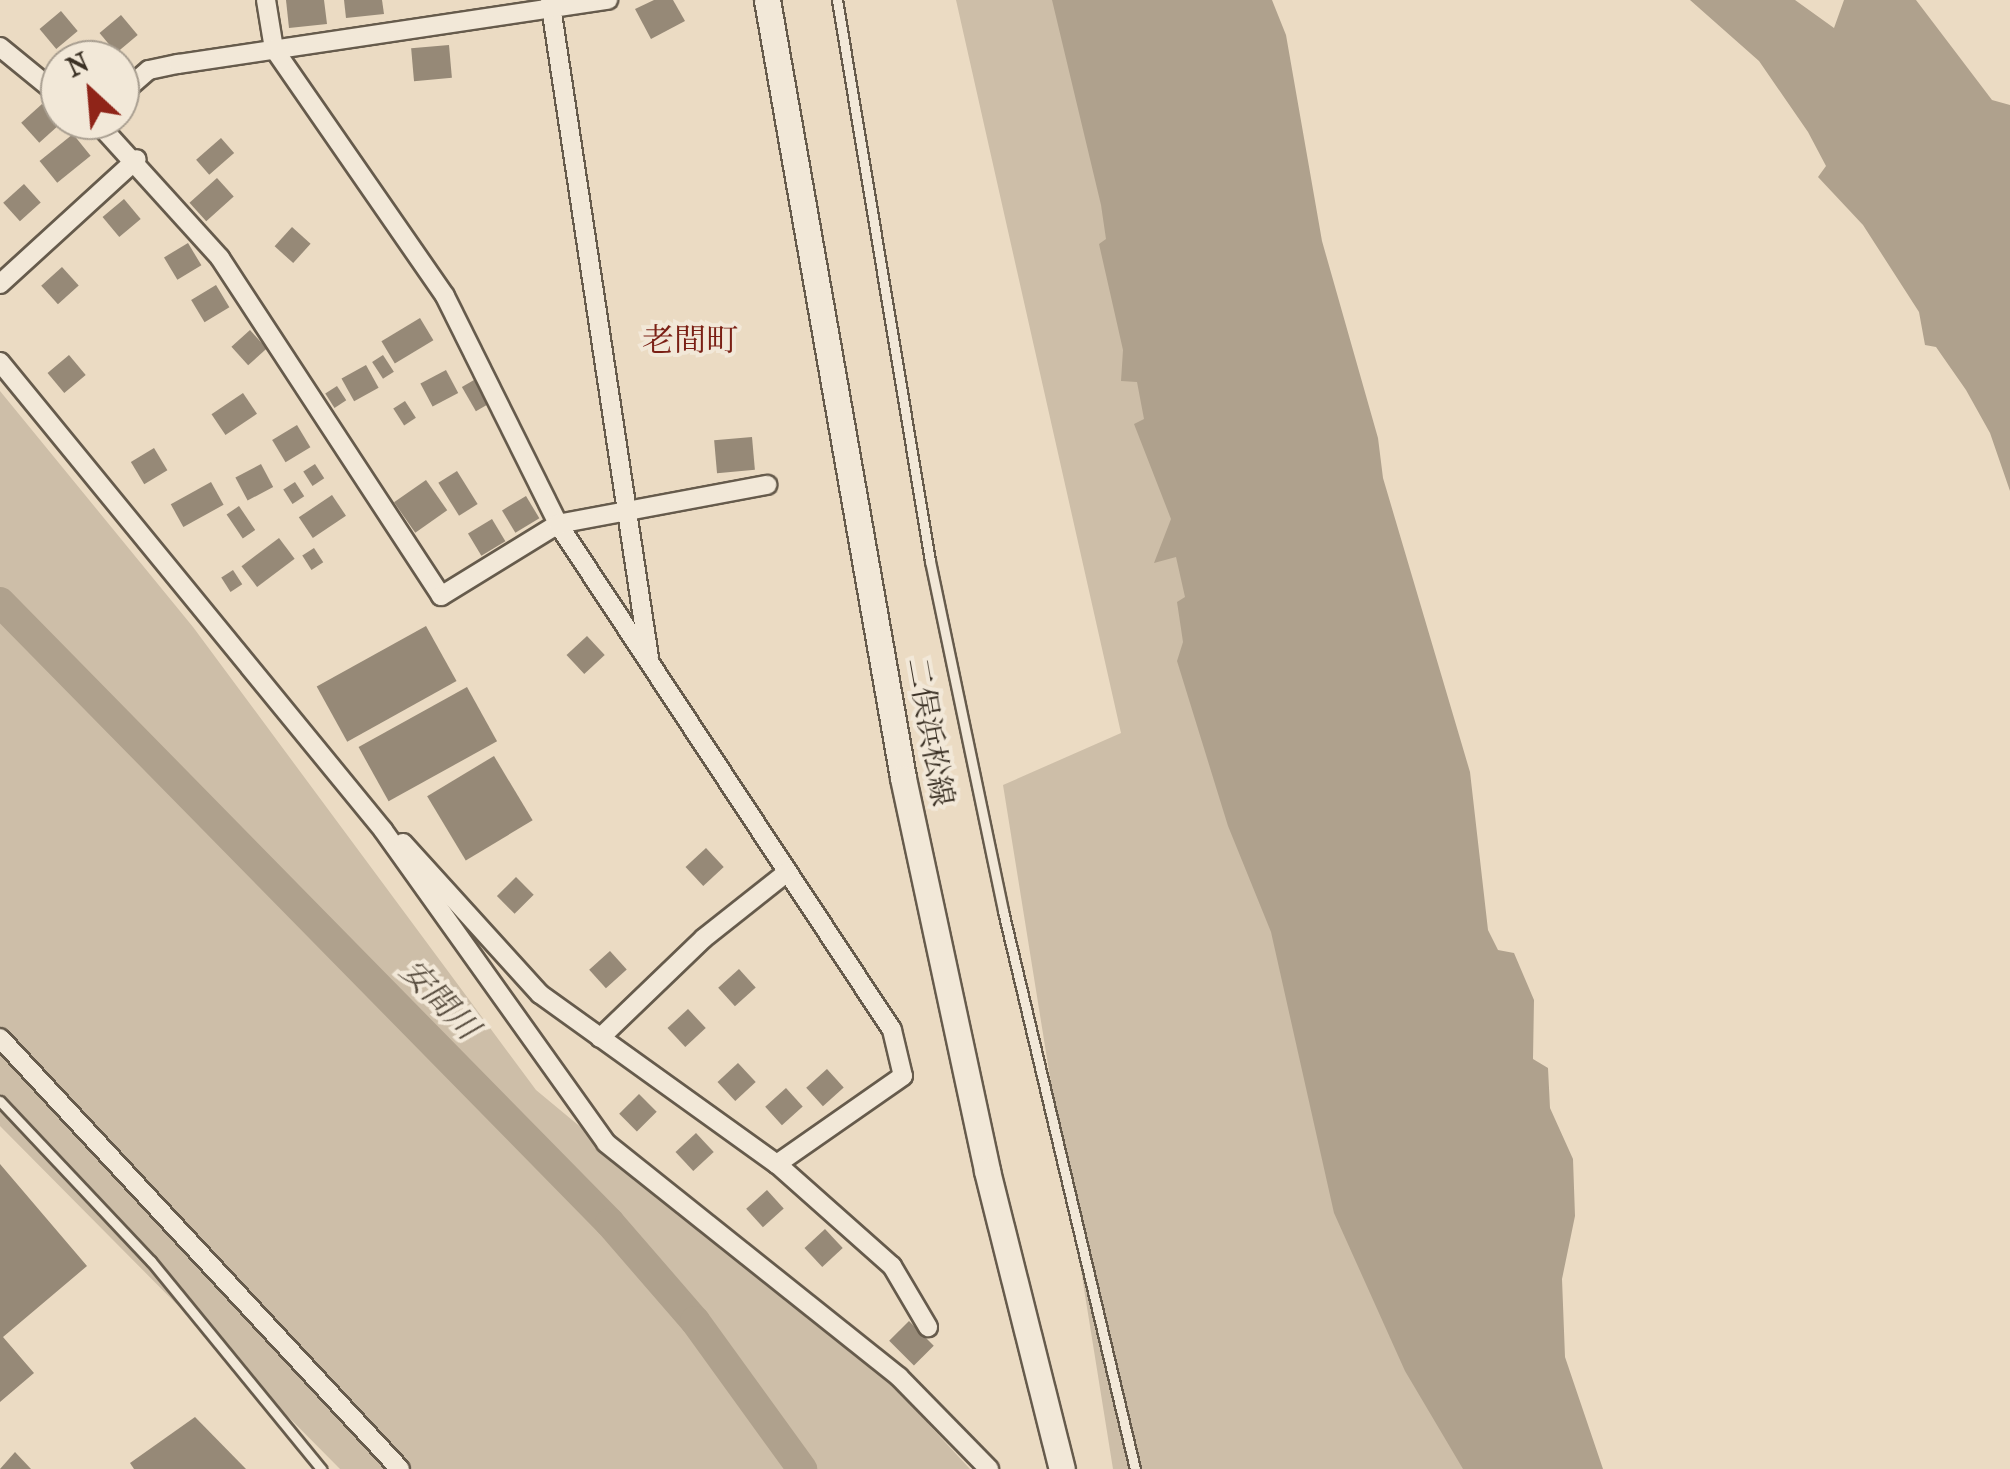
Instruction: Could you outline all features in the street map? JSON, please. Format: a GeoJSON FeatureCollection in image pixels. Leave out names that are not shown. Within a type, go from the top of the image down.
{"type":"FeatureCollection","features":[{"type":"Feature","properties":{"kind":"main road","name":"二俣浜松線"},"geometry":{"type":"LineString","coordinates":[[767,0],[907,797],[987,1171],[1062,1469]]}},
{"type":"Feature","properties":{"kind":"street"},"geometry":{"type":"LineString","coordinates":[[266,0],[274,49],[445,296],[558,524],[892,1030],[903,1076],[777,1164]]}},
{"type":"Feature","properties":{"kind":"street"},"geometry":{"type":"LineString","coordinates":[[140,78],[149,70],[274,49],[551,4],[608,0]]}},
{"type":"Feature","properties":{"kind":"street"},"geometry":{"type":"LineString","coordinates":[[551,4],[650,663]]}},
{"type":"Feature","properties":{"kind":"street"},"geometry":{"type":"LineString","coordinates":[[0,48],[40,80]]}},
{"type":"Feature","properties":{"kind":"street"},"geometry":{"type":"LineString","coordinates":[[117,140],[220,258],[442,596],[558,524],[767,485]]}},
{"type":"Feature","properties":{"kind":"street"},"geometry":{"type":"LineString","coordinates":[[0,284],[137,159]]}},
{"type":"Feature","properties":{"kind":"street"},"geometry":{"type":"LineString","coordinates":[[0,362],[359,801],[606,1143],[899,1376],[989,1469]]}},
{"type":"Feature","properties":{"kind":"street"},"geometry":{"type":"LineString","coordinates":[[359,801],[540,994],[777,1164],[892,1266],[928,1327]]}},
{"type":"Feature","properties":{"kind":"street"},"geometry":{"type":"LineString","coordinates":[[600,1038],[704,938],[786,873]]}},
{"type":"Feature","properties":{"kind":"street"},"geometry":{"type":"LineString","coordinates":[[0,1038],[400,1469]]}},
{"type":"Feature","properties":{"kind":"lane"},"geometry":{"type":"LineString","coordinates":[[837,0],[930,561],[1003,911],[1135,1469]]}},
{"type":"Feature","properties":{"kind":"lane"},"geometry":{"type":"LineString","coordinates":[[0,1101],[151,1261],[321,1469]]}},
{"type":"Feature","properties":{"kind":"shaded area"},"geometry":{"type":"Polygon","coordinates":[[[956,0],[1076,0],[1480,1469],[1113,1469],[1003,785],[1121,733],[956,0]]]}},
{"type":"Feature","properties":{"kind":"shaded area"},"geometry":{"type":"Polygon","coordinates":[[[1052,0],[1272,0],[1286,35],[1322,241],[1378,438],[1383,478],[1470,772],[1488,930],[1498,950],[1514,953],[1534,1000],[1533,1059],[1548,1068],[1550,1108],[1573,1159],[1575,1216],[1562,1279],[1565,1357],[1603,1469],[1463,1469],[1405,1371],[1334,1213],[1271,932],[1228,826],[1177,661],[1183,642],[1177,602],[1185,597],[1176,557],[1154,563],[1171,519],[1134,424],[1144,419],[1137,382],[1121,381],[1123,350],[1099,244],[1106,239],[1101,205],[1052,0]]]}},
{"type":"Feature","properties":{"kind":"shaded area"},"geometry":{"type":"Polygon","coordinates":[[[1690,0],[1795,0],[1834,28],[1844,0],[1916,0],[1992,100],[2010,105],[2010,491],[1990,433],[1966,390],[1936,347],[1925,345],[1919,312],[1863,225],[1818,177],[1826,166],[1808,132],[1759,61],[1690,0]]]}},
{"type":"Feature","properties":{"kind":"shaded area"},"geometry":{"type":"Polygon","coordinates":[[[0,391],[193,627],[536,1090],[895,1388],[970,1469],[340,1469],[0,1126],[0,391]]]}},
{"type":"Feature","properties":{"kind":"building"},"geometry":{"type":"Polygon","coordinates":[[[286,0],[324,0],[327,24],[289,28],[286,0]]]}},
{"type":"Feature","properties":{"kind":"building"},"geometry":{"type":"Polygon","coordinates":[[[344,0],[382,0],[384,14],[346,18],[344,0]]]}},
{"type":"Feature","properties":{"kind":"building"},"geometry":{"type":"Polygon","coordinates":[[[654,0],[673,0],[685,21],[651,39],[635,9],[654,0]]]}},
{"type":"Feature","properties":{"kind":"building"},"geometry":{"type":"Polygon","coordinates":[[[61,11],[78,31],[67,40],[49,40],[40,29],[61,11]]]}},
{"type":"Feature","properties":{"kind":"building"},"geometry":{"type":"Polygon","coordinates":[[[121,15],[138,35],[132,40],[105,40],[100,33],[121,15]]]}},
{"type":"Feature","properties":{"kind":"building"},"geometry":{"type":"Polygon","coordinates":[[[449,45],[452,78],[414,81],[411,48],[449,45]]]}},
{"type":"Feature","properties":{"kind":"building"},"geometry":{"type":"Polygon","coordinates":[[[40,106],[42,140],[39,143],[21,123],[40,106]]]}},
{"type":"Feature","properties":{"kind":"building"},"geometry":{"type":"Polygon","coordinates":[[[221,138],[234,153],[209,175],[196,160],[221,138]]]}},
{"type":"Feature","properties":{"kind":"building"},"geometry":{"type":"Polygon","coordinates":[[[66,140],[78,140],[91,156],[57,183],[40,161],[66,140]]]}},
{"type":"Feature","properties":{"kind":"building"},"geometry":{"type":"Polygon","coordinates":[[[217,178],[234,197],[206,221],[190,203],[217,178]]]}},
{"type":"Feature","properties":{"kind":"building"},"geometry":{"type":"Polygon","coordinates":[[[24,184],[41,203],[20,221],[3,203],[24,184]]]}},
{"type":"Feature","properties":{"kind":"building"},"geometry":{"type":"Polygon","coordinates":[[[124,199],[141,219],[119,237],[103,217],[124,199]]]}},
{"type":"Feature","properties":{"kind":"building"},"geometry":{"type":"Polygon","coordinates":[[[292,227],[311,244],[293,263],[275,246],[292,227]]]}},
{"type":"Feature","properties":{"kind":"building"},"geometry":{"type":"Polygon","coordinates":[[[188,243],[201,265],[177,280],[164,257],[188,243]]]}},
{"type":"Feature","properties":{"kind":"building"},"geometry":{"type":"Polygon","coordinates":[[[62,267],[79,286],[58,304],[41,286],[62,267]]]}},
{"type":"Feature","properties":{"kind":"building"},"geometry":{"type":"Polygon","coordinates":[[[216,285],[229,307],[205,322],[191,300],[216,285]]]}},
{"type":"Feature","properties":{"kind":"building"},"geometry":{"type":"Polygon","coordinates":[[[420,318],[433,340],[395,363],[381,341],[420,318]]]}},
{"type":"Feature","properties":{"kind":"building"},"geometry":{"type":"Polygon","coordinates":[[[250,330],[267,349],[248,365],[231,347],[250,330]]]}},
{"type":"Feature","properties":{"kind":"building"},"geometry":{"type":"Polygon","coordinates":[[[69,355],[86,375],[64,393],[48,373],[69,355]]]}},
{"type":"Feature","properties":{"kind":"building"},"geometry":{"type":"Polygon","coordinates":[[[383,355],[394,372],[383,379],[372,362],[383,355]]]}},
{"type":"Feature","properties":{"kind":"building"},"geometry":{"type":"Polygon","coordinates":[[[366,365],[379,388],[354,401],[342,379],[366,365]]]}},
{"type":"Feature","properties":{"kind":"building"},"geometry":{"type":"Polygon","coordinates":[[[446,370],[458,393],[433,407],[420,384],[446,370]]]}},
{"type":"Feature","properties":{"kind":"building"},"geometry":{"type":"Polygon","coordinates":[[[474,380],[488,404],[476,411],[462,387],[474,380]]]}},
{"type":"Feature","properties":{"kind":"building"},"geometry":{"type":"Polygon","coordinates":[[[337,386],[346,400],[335,408],[325,394],[337,386]]]}},
{"type":"Feature","properties":{"kind":"building"},"geometry":{"type":"Polygon","coordinates":[[[243,393],[257,414],[225,435],[211,414],[243,393]]]}},
{"type":"Feature","properties":{"kind":"building"},"geometry":{"type":"Polygon","coordinates":[[[405,401],[416,418],[404,425],[393,409],[405,401]]]}},
{"type":"Feature","properties":{"kind":"building"},"geometry":{"type":"Polygon","coordinates":[[[297,425],[310,447],[286,462],[272,440],[297,425]]]}},
{"type":"Feature","properties":{"kind":"building"},"geometry":{"type":"Polygon","coordinates":[[[752,437],[755,470],[717,473],[714,440],[752,437]]]}},
{"type":"Feature","properties":{"kind":"building"},"geometry":{"type":"Polygon","coordinates":[[[154,448],[167,470],[144,484],[131,462],[154,448]]]}},
{"type":"Feature","properties":{"kind":"building"},"geometry":{"type":"Polygon","coordinates":[[[261,464],[273,487],[248,501],[235,478],[261,464]]]}},
{"type":"Feature","properties":{"kind":"building"},"geometry":{"type":"Polygon","coordinates":[[[315,464],[324,478],[313,486],[303,472],[315,464]]]}},
{"type":"Feature","properties":{"kind":"building"},"geometry":{"type":"Polygon","coordinates":[[[457,471],[478,504],[459,516],[438,483],[457,471]]]}},
{"type":"Feature","properties":{"kind":"building"},"geometry":{"type":"Polygon","coordinates":[[[426,480],[447,510],[415,533],[394,502],[426,480]]]}},
{"type":"Feature","properties":{"kind":"building"},"geometry":{"type":"Polygon","coordinates":[[[211,482],[224,505],[183,527],[171,504],[211,482]]]}},
{"type":"Feature","properties":{"kind":"building"},"geometry":{"type":"Polygon","coordinates":[[[295,482],[304,496],[293,504],[283,490],[295,482]]]}},
{"type":"Feature","properties":{"kind":"building"},"geometry":{"type":"Polygon","coordinates":[[[332,495],[346,516],[313,538],[299,517],[332,495]]]}},
{"type":"Feature","properties":{"kind":"building"},"geometry":{"type":"Polygon","coordinates":[[[526,496],[539,518],[515,533],[502,510],[526,496]]]}},
{"type":"Feature","properties":{"kind":"building"},"geometry":{"type":"Polygon","coordinates":[[[239,506],[255,530],[243,538],[227,514],[239,506]]]}},
{"type":"Feature","properties":{"kind":"building"},"geometry":{"type":"Polygon","coordinates":[[[492,519],[505,541],[481,556],[468,533],[492,519]]]}},
{"type":"Feature","properties":{"kind":"building"},"geometry":{"type":"Polygon","coordinates":[[[279,538],[295,559],[257,587],[241,566],[279,538]]]}},
{"type":"Feature","properties":{"kind":"building"},"geometry":{"type":"Polygon","coordinates":[[[314,548],[323,562],[312,570],[302,556],[314,548]]]}},
{"type":"Feature","properties":{"kind":"building"},"geometry":{"type":"Polygon","coordinates":[[[233,570],[242,584],[231,592],[221,578],[233,570]]]}},
{"type":"Feature","properties":{"kind":"building"},"geometry":{"type":"Polygon","coordinates":[[[426,626],[457,681],[347,742],[317,687],[426,626]]]}},
{"type":"Feature","properties":{"kind":"building"},"geometry":{"type":"Polygon","coordinates":[[[587,636],[605,655],[584,674],[567,655],[587,636]]]}},
{"type":"Feature","properties":{"kind":"building"},"geometry":{"type":"Polygon","coordinates":[[[467,687],[497,741],[389,801],[359,747],[467,687]]]}},
{"type":"Feature","properties":{"kind":"building"},"geometry":{"type":"Polygon","coordinates":[[[494,756],[533,820],[466,860],[427,796],[494,756]]]}},
{"type":"Feature","properties":{"kind":"building"},"geometry":{"type":"Polygon","coordinates":[[[706,848],[724,867],[703,886],[686,867],[706,848]]]}},
{"type":"Feature","properties":{"kind":"building"},"geometry":{"type":"Polygon","coordinates":[[[516,877],[534,895],[515,914],[497,896],[516,877]]]}},
{"type":"Feature","properties":{"kind":"building"},"geometry":{"type":"Polygon","coordinates":[[[610,951],[627,970],[606,988],[589,970],[610,951]]]}},
{"type":"Feature","properties":{"kind":"building"},"geometry":{"type":"Polygon","coordinates":[[[739,969],[756,988],[735,1006],[718,988],[739,969]]]}},
{"type":"Feature","properties":{"kind":"building"},"geometry":{"type":"Polygon","coordinates":[[[688,1009],[706,1028],[685,1047],[668,1028],[688,1009]]]}},
{"type":"Feature","properties":{"kind":"building"},"geometry":{"type":"Polygon","coordinates":[[[738,1063],[756,1082],[735,1101],[718,1082],[738,1063]]]}},
{"type":"Feature","properties":{"kind":"building"},"geometry":{"type":"Polygon","coordinates":[[[827,1069],[844,1088],[823,1106],[806,1088],[827,1069]]]}},
{"type":"Feature","properties":{"kind":"building"},"geometry":{"type":"Polygon","coordinates":[[[786,1088],[803,1107],[782,1125],[765,1107],[786,1088]]]}},
{"type":"Feature","properties":{"kind":"building"},"geometry":{"type":"Polygon","coordinates":[[[639,1094],[657,1112],[637,1131],[619,1114],[639,1094]]]}},
{"type":"Feature","properties":{"kind":"building"},"geometry":{"type":"Polygon","coordinates":[[[696,1133],[714,1152],[693,1171],[676,1152],[696,1133]]]}},
{"type":"Feature","properties":{"kind":"building"},"geometry":{"type":"Polygon","coordinates":[[[0,1164],[87,1266],[3,1337],[34,1373],[0,1402],[0,1164]]]}},
{"type":"Feature","properties":{"kind":"building"},"geometry":{"type":"Polygon","coordinates":[[[767,1190],[784,1209],[763,1227],[746,1209],[767,1190]]]}},
{"type":"Feature","properties":{"kind":"building"},"geometry":{"type":"Polygon","coordinates":[[[825,1229],[843,1248],[822,1267],[805,1248],[825,1229]]]}},
{"type":"Feature","properties":{"kind":"building"},"geometry":{"type":"Polygon","coordinates":[[[909,1321],[934,1346],[914,1366],[889,1341],[909,1321]]]}},
{"type":"Feature","properties":{"kind":"building"},"geometry":{"type":"Polygon","coordinates":[[[195,1417],[246,1469],[134,1469],[130,1463],[195,1417]]]}},
{"type":"Feature","properties":{"kind":"building"},"geometry":{"type":"Polygon","coordinates":[[[15,1452],[31,1469],[0,1469],[15,1452]]]}},
{"type":"Feature","properties":{"kind":"waterway","name":"安間川"},"geometry":{"type":"LineString","coordinates":[[0,602],[610,1223],[695,1321],[802,1469]]}},
{"type":"Feature","properties":{"kind":"district","name":"老間町"},"geometry":{"type":"Point","coordinates":[690,341]}}]}
